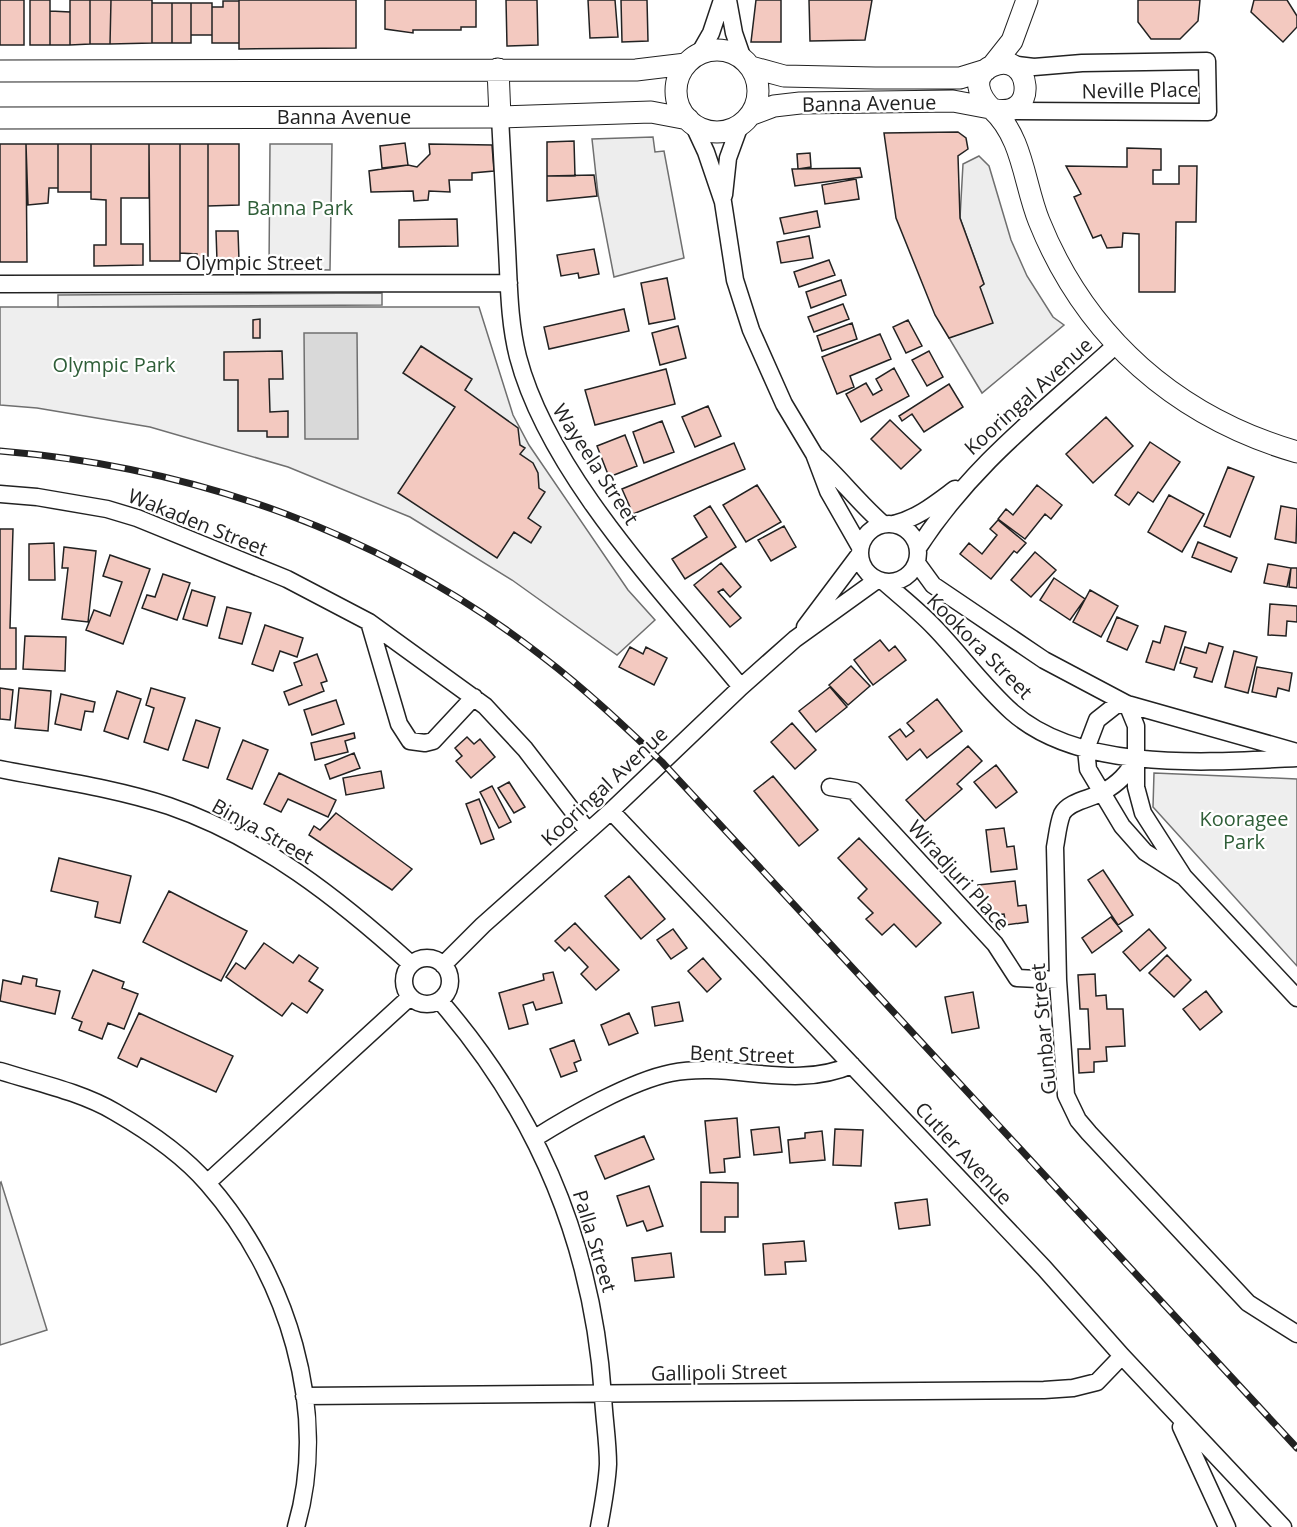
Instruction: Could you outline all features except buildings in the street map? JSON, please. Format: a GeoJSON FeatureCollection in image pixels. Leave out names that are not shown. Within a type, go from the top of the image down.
{"type":"FeatureCollection","features":[{"type":"Feature","properties":{"kind":"main road"},"geometry":{"type":"LineString","coordinates":[[1027,0],[1012,41],[996,66],[981,76],[978,90],[984,103],[996,109],[1015,143],[1039,221],[1067,279],[1084,306],[1117,344],[1190,407],[1234,430],[1297,452]]}},
{"type":"Feature","properties":{"kind":"main road"},"geometry":{"type":"LineString","coordinates":[[0,71],[636,70],[693,59],[717,50],[747,63],[756,76],[758,97],[745,120],[731,129],[711,131],[691,122],[677,96],[678,79],[693,59]]}},
{"type":"Feature","properties":{"kind":"main road","name":"Banna Avenue"},"geometry":{"type":"LineString","coordinates":[[747,63],[784,76],[875,78],[960,78],[996,66]]}},
{"type":"Feature","properties":{"kind":"main road"},"geometry":{"type":"LineString","coordinates":[[996,66],[1020,72],[1026,84],[1019,104],[996,109]]}},
{"type":"Feature","properties":{"kind":"main road"},"geometry":{"type":"LineString","coordinates":[[498,69],[500,117]]}},
{"type":"Feature","properties":{"kind":"main road"},"geometry":{"type":"LineString","coordinates":[[875,78],[876,102]]}},
{"type":"Feature","properties":{"kind":"main road","name":"Banna Avenue"},"geometry":{"type":"LineString","coordinates":[[745,120],[761,109],[787,105],[963,101],[996,109]]}},
{"type":"Feature","properties":{"kind":"main road","name":"Banna Avenue"},"geometry":{"type":"LineString","coordinates":[[0,118],[500,117],[651,112],[691,122]]}},
{"type":"Feature","properties":{"kind":"street"},"geometry":{"type":"LineString","coordinates":[[693,59],[711,33],[722,0]]}},
{"type":"Feature","properties":{"kind":"street"},"geometry":{"type":"LineString","coordinates":[[728,0],[734,33],[747,63]]}},
{"type":"Feature","properties":{"kind":"street","name":"Neville Place"},"geometry":{"type":"LineString","coordinates":[[996,66],[1034,67],[1082,63],[1207,61],[1208,112],[996,109]]}},
{"type":"Feature","properties":{"kind":"street","name":"Wayeela Street"},"geometry":{"type":"LineString","coordinates":[[500,117],[511,315],[519,358],[537,413],[567,465],[624,546],[741,687]]}},
{"type":"Feature","properties":{"kind":"street"},"geometry":{"type":"LineString","coordinates":[[723,202],[728,158],[745,120]]}},
{"type":"Feature","properties":{"kind":"street"},"geometry":{"type":"LineString","coordinates":[[691,122],[706,152],[723,202],[730,252],[742,304],[773,380],[814,454],[828,491],[860,551],[868,574],[880,581],[904,579],[918,556],[910,532],[888,524],[862,506],[842,480],[814,454]]}},
{"type":"Feature","properties":{"kind":"street","name":"Olympic Street"},"geometry":{"type":"LineString","coordinates":[[0,284],[509,283]]}},
{"type":"Feature","properties":{"kind":"street","name":"Kooringal Avenue"},"geometry":{"type":"LineString","coordinates":[[888,524],[909,520],[926,511],[968,480],[1007,441],[1117,344]]}},
{"type":"Feature","properties":{"kind":"street","name":"Kooringal Avenue"},"geometry":{"type":"LineString","coordinates":[[918,556],[968,480]]}},
{"type":"Feature","properties":{"kind":"street","name":"Wakaden Street"},"geometry":{"type":"LineString","coordinates":[[0,494],[37,497],[107,509],[137,518],[298,584],[369,622],[474,697],[525,749],[588,831]]}},
{"type":"Feature","properties":{"kind":"street"},"geometry":{"type":"LineString","coordinates":[[860,551],[868,532],[888,524]]}},
{"type":"Feature","properties":{"kind":"street","name":"Kooringal Avenue"},"geometry":{"type":"LineString","coordinates":[[795,639],[860,551]]}},
{"type":"Feature","properties":{"kind":"street","name":"Kookora Street"},"geometry":{"type":"LineString","coordinates":[[918,556],[933,585],[1026,648],[1127,704],[1297,752]]}},
{"type":"Feature","properties":{"kind":"street","name":"Kooringal Avenue"},"geometry":{"type":"LineString","coordinates":[[443,964],[795,639],[880,581]]}},
{"type":"Feature","properties":{"kind":"street","name":"Kookora Street"},"geometry":{"type":"LineString","coordinates":[[880,581],[933,626],[1012,712],[1056,740],[1086,749],[1136,759],[1297,758]]}},
{"type":"Feature","properties":{"kind":"street"},"geometry":{"type":"LineString","coordinates":[[369,622],[395,712],[403,734],[410,741],[424,743],[433,741],[474,697]]}},
{"type":"Feature","properties":{"kind":"street"},"geometry":{"type":"LineString","coordinates":[[1184,877],[1145,852],[1122,826],[1088,769],[1086,749],[1097,720],[1116,705],[1127,704],[1136,726],[1136,787],[1143,813],[1184,877],[1297,998]]}},
{"type":"Feature","properties":{"kind":"street","name":"Gunbar Street"},"geometry":{"type":"LineString","coordinates":[[1136,759],[1126,776],[1101,793],[1074,804],[1063,813],[1057,834],[1055,847],[1058,980],[1065,1095],[1078,1120],[1248,1304],[1297,1335]]}},
{"type":"Feature","properties":{"kind":"street","name":"Binya Street"},"geometry":{"type":"LineString","coordinates":[[0,769],[71,782],[169,806],[250,842],[295,868],[411,964]]}},
{"type":"Feature","properties":{"kind":"street","name":"Binya Street"},"geometry":{"type":"LineString","coordinates":[[0,781],[71,782]]}},
{"type":"Feature","properties":{"kind":"street","name":"Wiradjuri Place"},"geometry":{"type":"LineString","coordinates":[[830,787],[854,791],[995,944],[1017,978],[1058,980]]}},
{"type":"Feature","properties":{"kind":"street","name":"Cutler Avenue"},"geometry":{"type":"LineString","coordinates":[[611,811],[1044,1268],[1122,1356],[1282,1527]]}},
{"type":"Feature","properties":{"kind":"street"},"geometry":{"type":"LineString","coordinates":[[429,958],[443,964],[450,982],[445,996],[427,1005],[410,997],[403,984],[411,964],[429,958]]}},
{"type":"Feature","properties":{"kind":"street"},"geometry":{"type":"LineString","coordinates":[[207,1183],[410,997]]}},
{"type":"Feature","properties":{"kind":"street","name":"Palla Street"},"geometry":{"type":"LineString","coordinates":[[440,1000],[488,1059],[535,1138],[567,1214],[586,1276],[600,1353],[608,1463],[599,1527]]}},
{"type":"Feature","properties":{"kind":"street","name":"Bent Street"},"geometry":{"type":"LineString","coordinates":[[535,1138],[575,1113],[671,1073],[694,1071],[798,1077],[829,1075],[852,1065]]}},
{"type":"Feature","properties":{"kind":"street"},"geometry":{"type":"LineString","coordinates":[[0,1071],[56,1088],[114,1112],[156,1139],[207,1183],[252,1245],[278,1298],[298,1359],[304,1396],[306,1469],[296,1527]]}},
{"type":"Feature","properties":{"kind":"street","name":"Gallipoli Street"},"geometry":{"type":"LineString","coordinates":[[304,1396],[603,1395],[1073,1388],[1097,1382],[1122,1356]]}},
{"type":"Feature","properties":{"kind":"street"},"geometry":{"type":"LineString","coordinates":[[1175,1413],[1227,1527]]}},
{"type":"Feature","properties":{"kind":"green space","name":"Banna Park"},"geometry":{"type":"Polygon","coordinates":[[[270,144],[332,144],[330,270],[269,269],[270,144]]]}},
{"type":"Feature","properties":{"kind":"green space","name":"Olympic Park"},"geometry":{"type":"Polygon","coordinates":[[[0,307],[479,307],[513,415],[529,445],[628,590],[655,620],[617,655],[512,580],[410,517],[288,467],[150,427],[37,408],[0,405],[0,307]]]}},
{"type":"Feature","properties":{"kind":"green space","name":"Kooragee Park"},"geometry":{"type":"Polygon","coordinates":[[[1154,773],[1297,779],[1297,966],[1153,807],[1154,773]]]}},
{"type":"Feature","properties":{"kind":"shaded area"},"geometry":{"type":"Polygon","coordinates":[[[653,137],[655,152],[664,151],[684,258],[614,277],[598,194],[592,139],[653,137]]]}},
{"type":"Feature","properties":{"kind":"shaded area"},"geometry":{"type":"Polygon","coordinates":[[[979,156],[989,166],[1011,240],[1027,276],[1053,317],[1064,325],[982,393],[949,338],[984,284],[960,218],[963,164],[979,156]]]}},
{"type":"Feature","properties":{"kind":"shaded area"},"geometry":{"type":"Polygon","coordinates":[[[382,293],[382,305],[58,307],[58,295],[382,293]]]}},
{"type":"Feature","properties":{"kind":"shaded area"},"geometry":{"type":"Polygon","coordinates":[[[304,333],[357,333],[358,439],[305,439],[304,333]]]}},
{"type":"Feature","properties":{"kind":"shaded area"},"geometry":{"type":"Polygon","coordinates":[[[0,1183],[47,1330],[0,1345],[0,1183]]]}},
{"type":"Feature","properties":{"kind":"railway"},"geometry":{"type":"LineString","coordinates":[[0,451],[73,459],[146,473],[217,491],[286,514],[354,542],[420,576],[483,614],[543,657],[589,695],[662,762],[1297,1448]]}}]}
